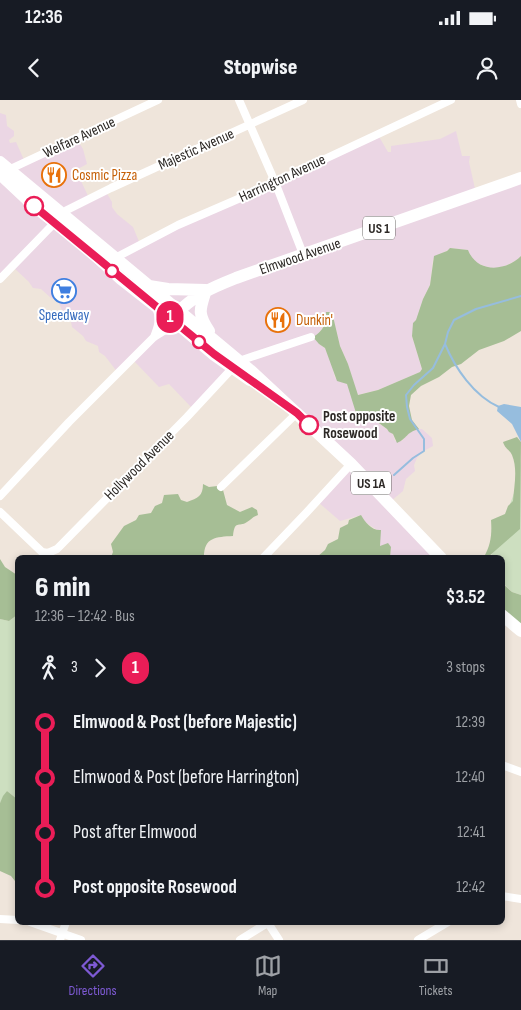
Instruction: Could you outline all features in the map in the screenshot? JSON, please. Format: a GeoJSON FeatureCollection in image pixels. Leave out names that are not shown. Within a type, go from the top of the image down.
{"type":"FeatureCollection","features":[{"type":"Feature","properties":{"kind":"main road"},"geometry":{"type":"LineString","coordinates":[[2,170],[59,218],[121,279],[154,304],[175,315]]}},
{"type":"Feature","properties":{"kind":"main road","name":"Elmwood Avenue"},"geometry":{"type":"LineString","coordinates":[[175,315],[206,290],[521,178]]}},
{"type":"Feature","properties":{"kind":"main road"},"geometry":{"type":"LineString","coordinates":[[59,218],[115,258],[148,286],[173,290],[206,290],[200,308],[200,315],[216,342]]}},
{"type":"Feature","properties":{"kind":"main road","name":"US 1A"},"geometry":{"type":"LineString","coordinates":[[148,286],[175,315],[182,327],[214,354],[236,364]]}},
{"type":"Feature","properties":{"kind":"main road","name":"US 1A"},"geometry":{"type":"LineString","coordinates":[[175,315],[216,342],[236,364],[297,413],[351,464],[438,555]]}},
{"type":"Feature","properties":{"kind":"main road"},"geometry":{"type":"LineString","coordinates":[[505,618],[521,631]]}},
{"type":"Feature","properties":{"kind":"street","name":"Welfare Avenue"},"geometry":{"type":"LineString","coordinates":[[2,170],[158,100]]}},
{"type":"Feature","properties":{"kind":"street"},"geometry":{"type":"LineString","coordinates":[[239,100],[276,182],[303,254]]}},
{"type":"Feature","properties":{"kind":"street","name":"Majestic Avenue"},"geometry":{"type":"LineString","coordinates":[[0,279],[67,210],[303,100]]}},
{"type":"Feature","properties":{"kind":"street","name":"Harrington Avenue"},"geometry":{"type":"LineString","coordinates":[[115,258],[178,225],[276,182],[451,100]]}},
{"type":"Feature","properties":{"kind":"street"},"geometry":{"type":"LineString","coordinates":[[520,100],[521,104]]}},
{"type":"Feature","properties":{"kind":"street"},"geometry":{"type":"LineString","coordinates":[[154,304],[159,314],[154,337]]}},
{"type":"Feature","properties":{"kind":"street"},"geometry":{"type":"LineString","coordinates":[[0,496],[69,422],[154,337],[164,330],[175,326],[182,327]]}},
{"type":"Feature","properties":{"kind":"street"},"geometry":{"type":"LineString","coordinates":[[236,364],[311,337]]}},
{"type":"Feature","properties":{"kind":"street","name":"Hollywood Avenue"},"geometry":{"type":"LineString","coordinates":[[0,512],[42,552],[48,553],[57,549],[187,417],[236,364]]}},
{"type":"Feature","properties":{"kind":"street"},"geometry":{"type":"LineString","coordinates":[[221,487],[297,413]]}},
{"type":"Feature","properties":{"kind":"street"},"geometry":{"type":"LineString","coordinates":[[265,555],[351,464]]}},
{"type":"Feature","properties":{"kind":"street"},"geometry":{"type":"LineString","coordinates":[[505,766],[521,772]]}},
{"type":"Feature","properties":{"kind":"street"},"geometry":{"type":"LineString","coordinates":[[505,896],[521,899]]}},
{"type":"Feature","properties":{"kind":"street"},"geometry":{"type":"LineString","coordinates":[[0,919],[15,920]]}},
{"type":"Feature","properties":{"kind":"street"},"geometry":{"type":"LineString","coordinates":[[37,925],[62,936],[81,940]]}},
{"type":"Feature","properties":{"kind":"street"},"geometry":{"type":"LineString","coordinates":[[240,940],[265,925]]}},
{"type":"Feature","properties":{"kind":"street"},"geometry":{"type":"LineString","coordinates":[[269,925],[279,940]]}},
{"type":"Feature","properties":{"kind":"street"},"geometry":{"type":"LineString","coordinates":[[418,940],[443,925]]}},
{"type":"Feature","properties":{"kind":"shaded area"},"geometry":{"type":"Polygon","coordinates":[[[0,113],[6,115],[7,126],[14,131],[14,136],[9,140],[10,143],[16,142],[24,160],[76,138],[83,149],[87,164],[76,170],[76,177],[81,181],[89,198],[106,192],[117,214],[133,227],[140,244],[378,135],[388,152],[391,152],[391,146],[440,139],[456,131],[462,156],[470,156],[469,162],[476,193],[521,178],[521,256],[517,260],[503,267],[493,269],[476,263],[471,258],[468,250],[451,248],[433,259],[430,285],[423,299],[412,336],[422,369],[420,372],[378,390],[357,395],[348,364],[340,346],[332,312],[319,333],[319,344],[325,348],[335,378],[347,384],[376,421],[393,434],[395,441],[402,441],[409,432],[419,429],[422,429],[432,438],[433,446],[422,452],[417,458],[414,465],[415,471],[406,479],[403,491],[391,501],[440,555],[390,555],[391,547],[380,546],[377,530],[365,522],[361,515],[340,521],[318,502],[352,464],[239,362],[192,408],[169,384],[159,387],[133,360],[118,373],[105,356],[99,352],[98,346],[86,341],[72,327],[70,317],[62,310],[58,301],[51,298],[41,289],[33,288],[13,267],[0,280],[0,113]]]}},
{"type":"Feature","properties":{"kind":"green space"},"geometry":{"type":"Polygon","coordinates":[[[450,248],[468,250],[472,258],[478,263],[492,268],[507,265],[521,256],[521,331],[504,341],[479,350],[461,364],[452,367],[439,377],[421,386],[411,395],[409,406],[412,420],[419,429],[411,432],[397,443],[393,434],[376,421],[368,411],[356,413],[347,384],[337,381],[325,348],[313,337],[324,326],[326,312],[332,312],[340,346],[358,395],[378,390],[420,372],[422,369],[412,336],[413,323],[416,320],[430,285],[434,256],[450,248]]]}},
{"type":"Feature","properties":{"kind":"green space"},"geometry":{"type":"Polygon","coordinates":[[[517,437],[521,442],[520,529],[490,555],[485,555],[491,539],[491,520],[505,514],[508,506],[513,501],[514,460],[503,442],[517,437]]]}},
{"type":"Feature","properties":{"kind":"green space"},"geometry":{"type":"Polygon","coordinates":[[[521,459],[521,595],[512,592],[505,585],[505,555],[491,555],[517,485],[521,459]]]}},
{"type":"Feature","properties":{"kind":"green space"},"geometry":{"type":"Polygon","coordinates":[[[203,484],[209,487],[226,485],[223,490],[227,505],[240,512],[252,507],[257,510],[258,515],[244,524],[237,525],[233,536],[212,539],[206,545],[204,555],[112,555],[111,544],[124,526],[136,520],[139,515],[151,513],[155,506],[162,503],[164,495],[178,494],[181,500],[187,502],[199,496],[203,484]]]}},
{"type":"Feature","properties":{"kind":"green space"},"geometry":{"type":"Polygon","coordinates":[[[361,515],[372,528],[381,530],[380,546],[388,543],[391,547],[390,555],[319,555],[328,544],[338,539],[340,528],[348,524],[349,520],[361,515]]]}},
{"type":"Feature","properties":{"kind":"green space"},"geometry":{"type":"Polygon","coordinates":[[[0,559],[5,567],[15,574],[15,616],[9,621],[0,619],[0,559]]]}},
{"type":"Feature","properties":{"kind":"green space"},"geometry":{"type":"Polygon","coordinates":[[[505,586],[512,592],[521,595],[521,630],[505,616],[505,586]]]}},
{"type":"Feature","properties":{"kind":"green space"},"geometry":{"type":"Polygon","coordinates":[[[15,616],[15,797],[7,791],[0,803],[0,619],[9,621],[15,616]]]}},
{"type":"Feature","properties":{"kind":"green space"},"geometry":{"type":"Polygon","coordinates":[[[7,791],[15,797],[15,881],[11,876],[0,871],[0,803],[7,791]]]}},
{"type":"Feature","properties":{"kind":"water"},"geometry":{"type":"Polygon","coordinates":[[[504,404],[521,407],[521,442],[512,424],[497,411],[498,406],[504,404]]]}},
{"type":"Feature","properties":{"kind":"waterway"},"geometry":{"type":"LineString","coordinates":[[394,475],[424,451],[424,439],[410,419],[406,395],[433,368],[454,320],[476,309],[521,296]]}},
{"type":"Feature","properties":{"kind":"waterway"},"geometry":{"type":"LineString","coordinates":[[445,344],[466,380],[481,396],[499,407]]}},
{"type":"Feature","properties":{"kind":"bus line","name":"1"},"geometry":{"type":"LineString","coordinates":[[34,206],[214,354],[297,413],[309,425]]}},
{"type":"Feature","properties":{"kind":"place","name":"Cosmic Pizza"},"geometry":{"type":"Point","coordinates":[54,175]}},
{"type":"Feature","properties":{"kind":"place","name":"Speedway"},"geometry":{"type":"Point","coordinates":[64,291]}},
{"type":"Feature","properties":{"kind":"place","name":"Dunkin'"},"geometry":{"type":"Point","coordinates":[278,320]}},
{"type":"Feature","properties":{"kind":"place","name":"Post opposite Rosewood"},"geometry":{"type":"Point","coordinates":[309,425]}}]}
